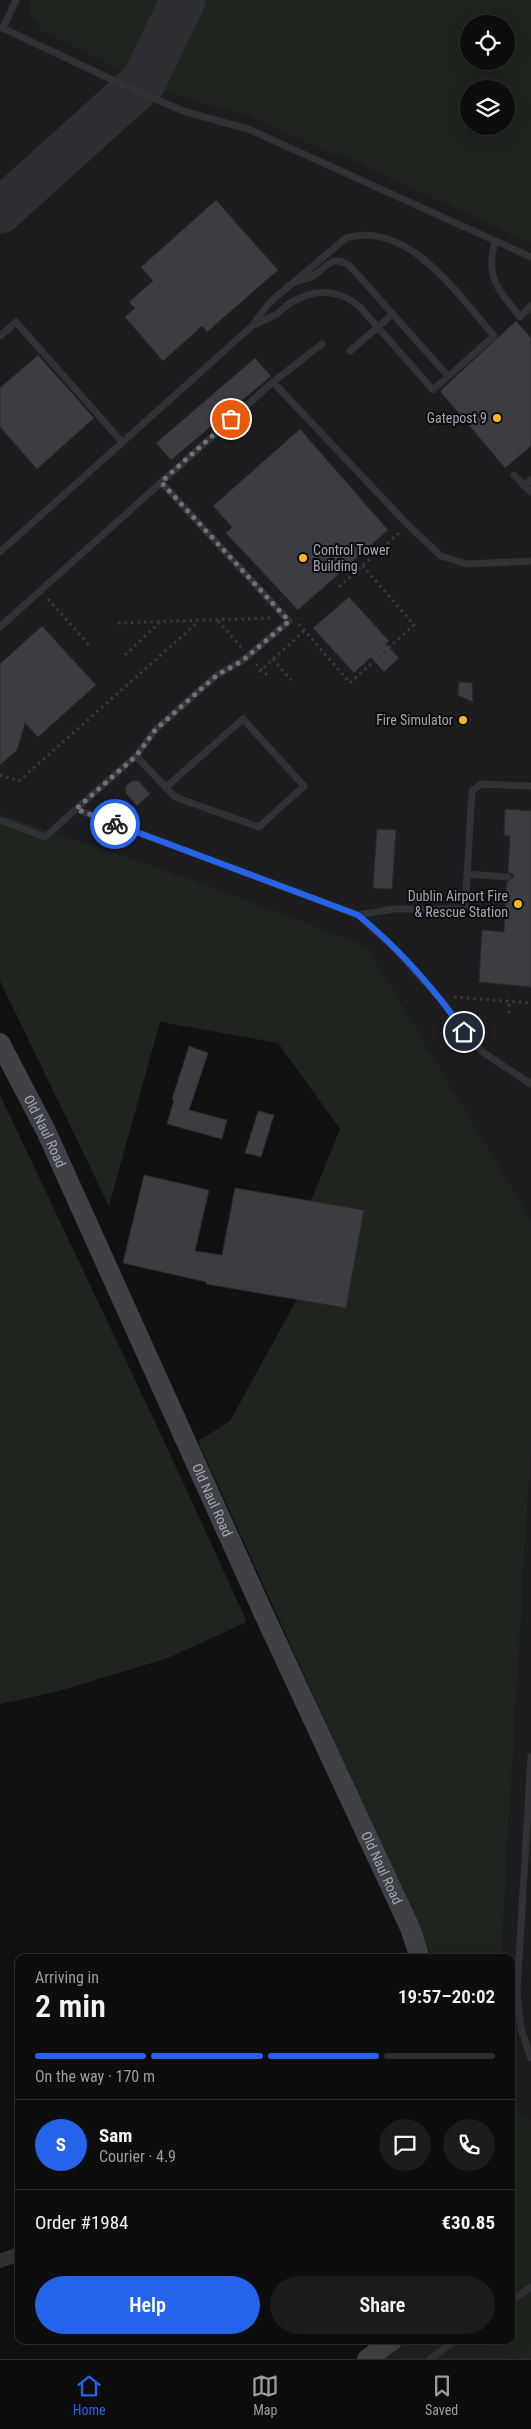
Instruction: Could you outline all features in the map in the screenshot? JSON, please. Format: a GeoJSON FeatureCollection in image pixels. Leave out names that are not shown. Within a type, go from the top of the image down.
{"type":"FeatureCollection","features":[{"type":"Feature","properties":{"kind":"main road","name":"Old Naul Road"},"geometry":{"type":"LineString","coordinates":[[0,1044],[46,1131],[262,1610],[410,1928],[419,1954]]}},
{"type":"Feature","properties":{"kind":"main road"},"geometry":{"type":"LineString","coordinates":[[367,2359],[388,2344]]}},
{"type":"Feature","properties":{"kind":"street"},"geometry":{"type":"LineString","coordinates":[[0,2261],[15,2255]]}},
{"type":"Feature","properties":{"kind":"lane"},"geometry":{"type":"LineString","coordinates":[[16,0],[2,27],[134,90],[186,112],[248,129],[531,257]]}},
{"type":"Feature","properties":{"kind":"lane"},"geometry":{"type":"LineString","coordinates":[[0,552],[252,326],[269,303],[346,238],[360,234],[372,235],[423,257],[494,336],[433,390],[378,327],[349,298],[328,292],[303,296],[278,313],[252,326]]}},
{"type":"Feature","properties":{"kind":"lane"},"geometry":{"type":"LineString","coordinates":[[495,241],[492,254],[493,282],[520,317],[531,306]]}},
{"type":"Feature","properties":{"kind":"lane"},"geometry":{"type":"LineString","coordinates":[[293,282],[312,277],[330,262],[343,261],[350,266],[448,376]]}},
{"type":"Feature","properties":{"kind":"lane"},"geometry":{"type":"LineString","coordinates":[[350,352],[393,314]]}},
{"type":"Feature","properties":{"kind":"lane"},"geometry":{"type":"LineString","coordinates":[[0,336],[16,322],[122,442]]}},
{"type":"Feature","properties":{"kind":"lane"},"geometry":{"type":"LineString","coordinates":[[0,627],[273,382],[322,344]]}},
{"type":"Feature","properties":{"kind":"lane"},"geometry":{"type":"LineString","coordinates":[[273,382],[408,525],[441,556],[468,564],[531,561]]}},
{"type":"Feature","properties":{"kind":"lane"},"geometry":{"type":"LineString","coordinates":[[514,476],[531,492]]}},
{"type":"Feature","properties":{"kind":"lane"},"geometry":{"type":"LineString","coordinates":[[524,486],[531,480]]}},
{"type":"Feature","properties":{"kind":"lane"},"geometry":{"type":"LineString","coordinates":[[0,820],[45,837],[136,756],[156,729],[217,675],[242,661],[289,621],[161,482]]}},
{"type":"Feature","properties":{"kind":"lane"},"geometry":{"type":"LineString","coordinates":[[136,756],[165,788],[175,797],[259,827],[304,786],[243,719],[165,788]]}},
{"type":"Feature","properties":{"kind":"lane"},"geometry":{"type":"LineString","coordinates":[[358,915],[394,910],[465,909],[472,791],[481,784],[531,786]]}},
{"type":"Feature","properties":{"kind":"lane"},"geometry":{"type":"LineString","coordinates":[[76,809],[358,915],[378,931],[444,1003],[464,1032],[484,1053],[531,1084]]}},
{"type":"Feature","properties":{"kind":"lane"},"geometry":{"type":"LineString","coordinates":[[467,874],[508,877]]}},
{"type":"Feature","properties":{"kind":"lane"},"geometry":{"type":"LineString","coordinates":[[531,1757],[518,1992],[521,2029],[531,2058]]}},
{"type":"Feature","properties":{"kind":"lane"},"geometry":{"type":"LineString","coordinates":[[515,2298],[531,2287]]}},
{"type":"Feature","properties":{"kind":"lane"},"geometry":{"type":"LineString","coordinates":[[430,2359],[451,2344]]}},
{"type":"Feature","properties":{"kind":"path"},"geometry":{"type":"LineString","coordinates":[[338,586],[408,525]]}},
{"type":"Feature","properties":{"kind":"path"},"geometry":{"type":"LineString","coordinates":[[118,623],[265,618],[289,621],[299,624],[305,630],[350,683],[414,625],[362,565]]}},
{"type":"Feature","properties":{"kind":"path"},"geometry":{"type":"LineString","coordinates":[[40,591],[91,646]]}},
{"type":"Feature","properties":{"kind":"path"},"geometry":{"type":"LineString","coordinates":[[0,775],[19,781],[199,621]]}},
{"type":"Feature","properties":{"kind":"path"},"geometry":{"type":"LineString","coordinates":[[125,655],[160,622]]}},
{"type":"Feature","properties":{"kind":"path"},"geometry":{"type":"LineString","coordinates":[[259,672],[305,630]]}},
{"type":"Feature","properties":{"kind":"path"},"geometry":{"type":"LineString","coordinates":[[273,659],[291,680]]}},
{"type":"Feature","properties":{"kind":"path"},"geometry":{"type":"LineString","coordinates":[[450,997],[531,1003]]}},
{"type":"Feature","properties":{"kind":"path"},"geometry":{"type":"LineString","coordinates":[[509,1001],[509,1014]]}},
{"type":"Feature","properties":{"kind":"shaded area"},"geometry":{"type":"Polygon","coordinates":[[[0,0],[531,0],[531,1220],[367,946],[200,882],[0,814],[0,0]]]}},
{"type":"Feature","properties":{"kind":"shaded area"},"geometry":{"type":"Polygon","coordinates":[[[30,0],[164,0],[146,40],[124,72],[43,31],[31,17],[30,0]]]}},
{"type":"Feature","properties":{"kind":"shaded area"},"geometry":{"type":"Polygon","coordinates":[[[206,0],[531,0],[531,244],[337,153],[333,155],[254,118],[163,91],[206,0]]]}},
{"type":"Feature","properties":{"kind":"shaded area"},"geometry":{"type":"Polygon","coordinates":[[[0,814],[200,882],[367,946],[531,1220],[531,1443],[501,1954],[431,1954],[198,1441],[230,1421],[297,1299],[346,1308],[363,1210],[311,1201],[340,1129],[278,1043],[160,1022],[109,1206],[0,981],[0,814]]]}},
{"type":"Feature","properties":{"kind":"shaded area"},"geometry":{"type":"Polygon","coordinates":[[[0,1095],[165,1443],[247,1622],[168,1658],[56,1692],[0,1704],[0,1095]]]}},
{"type":"Feature","properties":{"kind":"shaded area"},"geometry":{"type":"Polygon","coordinates":[[[531,1409],[531,2359],[405,2359],[489,2344],[515,2344],[515,1954],[493,1954],[531,1409]]]}},
{"type":"Feature","properties":{"kind":"shaded area"},"geometry":{"type":"Polygon","coordinates":[[[515,2112],[531,2120],[531,2359],[382,2359],[403,2344],[515,2344],[515,2112]]]}},
{"type":"Feature","properties":{"kind":"building"},"geometry":{"type":"Polygon","coordinates":[[[216,200],[278,270],[207,332],[202,326],[163,361],[125,317],[135,308],[129,302],[153,281],[141,267],[216,200]]]}},
{"type":"Feature","properties":{"kind":"building","name":"Gatepost 9"},"geometry":{"type":"Polygon","coordinates":[[[516,321],[531,338],[531,446],[505,468],[440,391],[516,321]]]}},
{"type":"Feature","properties":{"kind":"building"},"geometry":{"type":"Polygon","coordinates":[[[38,355],[94,418],[37,469],[0,427],[0,388],[38,355]]]}},
{"type":"Feature","properties":{"kind":"building"},"geometry":{"type":"Polygon","coordinates":[[[255,358],[271,376],[171,460],[156,443],[255,358]]]}},
{"type":"Feature","properties":{"kind":"building","name":"Control Tower Building"},"geometry":{"type":"Polygon","coordinates":[[[300,429],[388,530],[298,610],[226,533],[232,527],[213,506],[300,429]]]}},
{"type":"Feature","properties":{"kind":"building"},"geometry":{"type":"Polygon","coordinates":[[[349,597],[389,641],[386,644],[399,658],[384,672],[371,657],[354,673],[313,628],[349,597]]]}},
{"type":"Feature","properties":{"kind":"building"},"geometry":{"type":"Polygon","coordinates":[[[42,626],[96,685],[38,737],[25,723],[17,750],[0,765],[0,664],[42,626]]]}},
{"type":"Feature","properties":{"kind":"building"},"geometry":{"type":"Polygon","coordinates":[[[459,682],[472,683],[473,702],[458,695],[459,682]]]}},
{"type":"Feature","properties":{"kind":"building"},"geometry":{"type":"Polygon","coordinates":[[[132,781],[139,781],[150,794],[137,806],[126,793],[126,786],[132,781]]]}},
{"type":"Feature","properties":{"kind":"building","name":"Dublin Airport Fire & Rescue Station"},"geometry":{"type":"Polygon","coordinates":[[[505,809],[531,811],[531,987],[479,982],[482,930],[504,932],[507,882],[513,878],[513,874],[508,872],[510,836],[504,835],[505,809]]]}},
{"type":"Feature","properties":{"kind":"building"},"geometry":{"type":"Polygon","coordinates":[[[377,829],[396,830],[392,889],[373,888],[377,829]]]}},
{"type":"Feature","properties":{"kind":"building"},"geometry":{"type":"Polygon","coordinates":[[[189,1046],[208,1053],[189,1110],[227,1120],[222,1139],[167,1124],[174,1100],[172,1099],[189,1046]]]}},
{"type":"Feature","properties":{"kind":"building"},"geometry":{"type":"Polygon","coordinates":[[[258,1111],[274,1115],[261,1157],[245,1153],[258,1111]]]}},
{"type":"Feature","properties":{"kind":"building"},"geometry":{"type":"Polygon","coordinates":[[[144,1175],[209,1190],[195,1251],[222,1255],[235,1188],[364,1210],[346,1308],[206,1284],[206,1282],[123,1263],[144,1175]]]}},
{"type":"Feature","properties":{"kind":"taxiway"},"geometry":{"type":"LineString","coordinates":[[0,211],[144,81],[183,0]]}},
{"type":"Feature","properties":{"kind":"way so far"},"geometry":{"type":"LineString","coordinates":[[115,824],[76,809],[136,756],[156,729],[217,675],[242,661],[289,621],[161,482],[231,419]]}},
{"type":"Feature","properties":{"kind":"place","name":"Gatepost 9"},"geometry":{"type":"Point","coordinates":[497,418]}},
{"type":"Feature","properties":{"kind":"place","name":"Control Tower Building"},"geometry":{"type":"Point","coordinates":[303,558]}},
{"type":"Feature","properties":{"kind":"place","name":"Fire Simulator"},"geometry":{"type":"Point","coordinates":[463,720]}},
{"type":"Feature","properties":{"kind":"place","name":"Dublin Airport Fire & Rescue Station"},"geometry":{"type":"Point","coordinates":[518,904]}},
{"type":"Feature","properties":{"kind":"route"},"geometry":{"type":"LineString","coordinates":[[115,824],[358,915],[378,931],[444,1003],[464,1032]]}}]}
